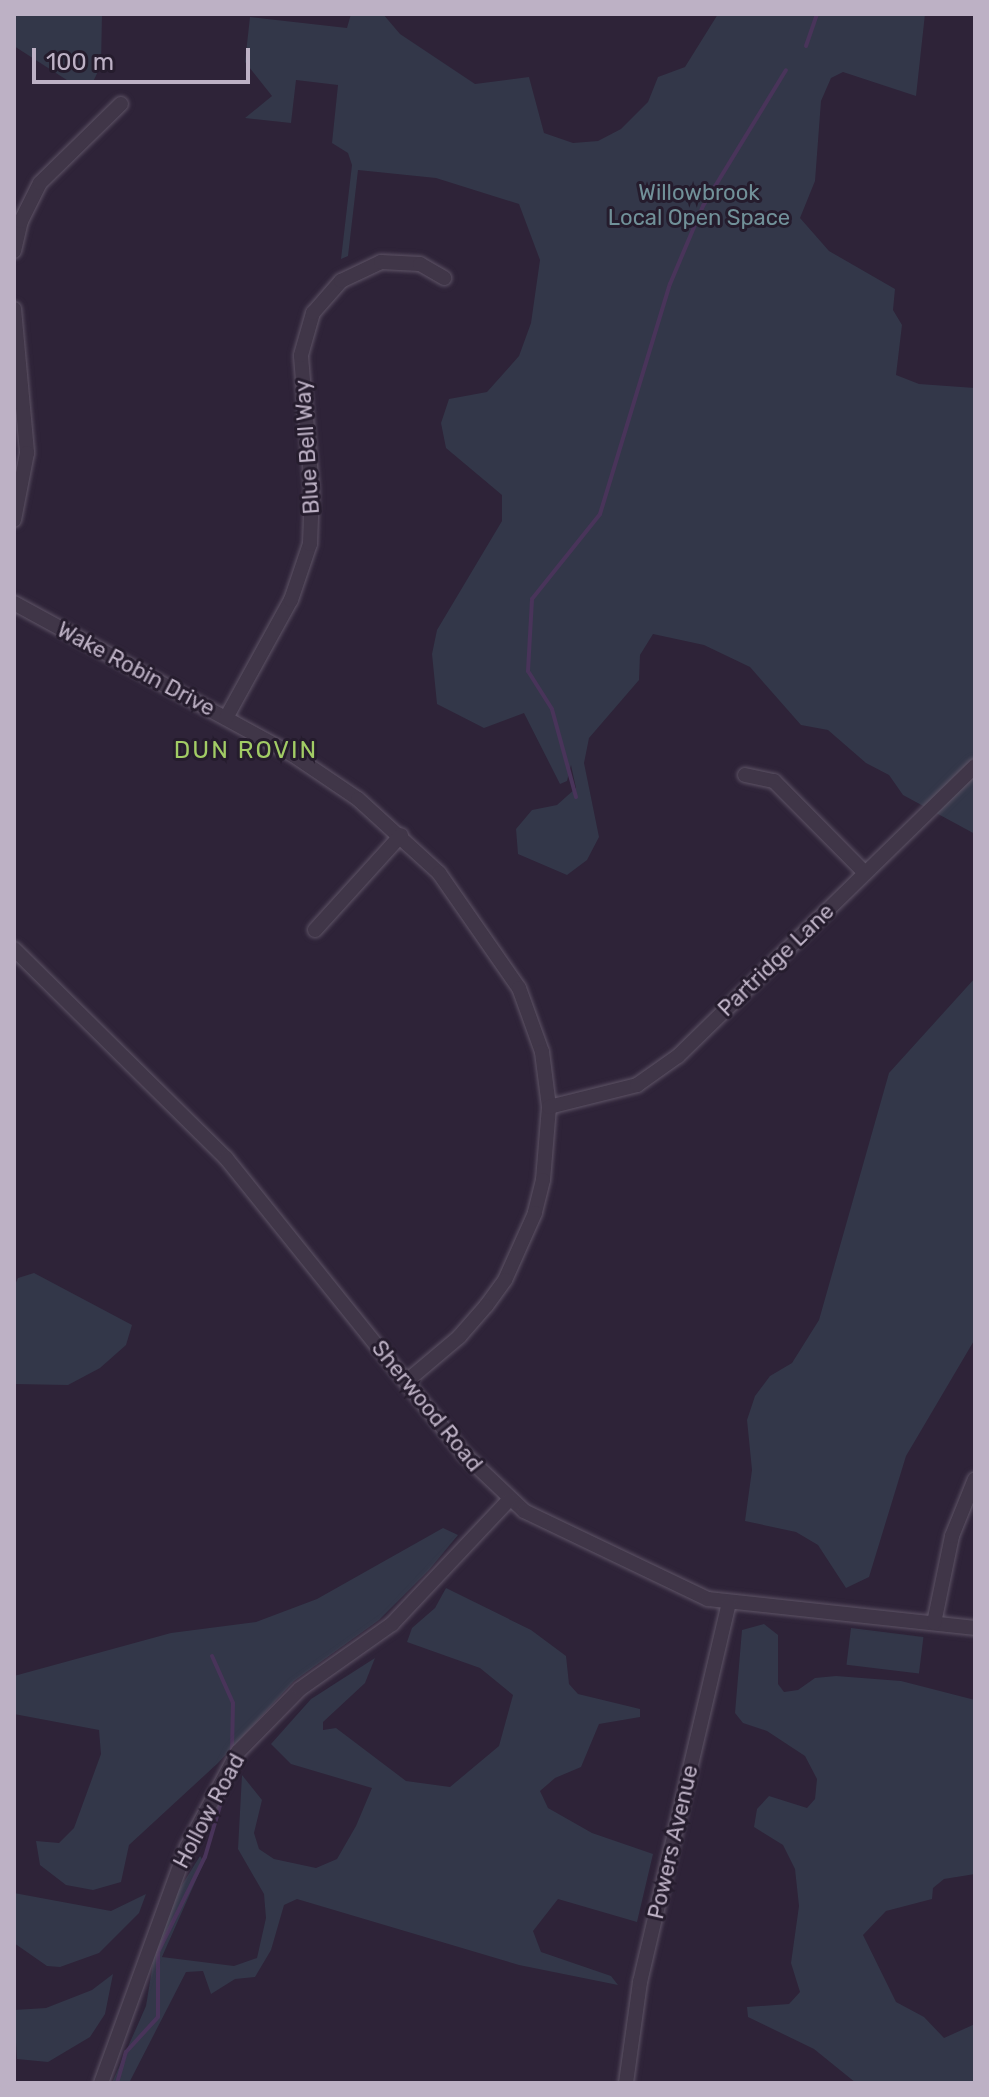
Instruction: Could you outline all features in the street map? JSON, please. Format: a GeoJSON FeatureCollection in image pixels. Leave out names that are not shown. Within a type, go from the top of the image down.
{"type":"FeatureCollection","features":[{"type":"Feature","properties":{"kind":"street"},"geometry":{"type":"LineString","coordinates":[[14,251],[17,219],[53,167],[121,104]]}},
{"type":"Feature","properties":{"kind":"street","name":"Blue Bell Way"},"geometry":{"type":"LineString","coordinates":[[226,718],[291,600],[310,544],[312,490],[301,355],[313,313],[341,281],[381,262],[420,264],[444,278]]}},
{"type":"Feature","properties":{"kind":"street"},"geometry":{"type":"LineString","coordinates":[[14,309],[27,453],[14,520]]}},
{"type":"Feature","properties":{"kind":"street","name":"Wake Robin Drive"},"geometry":{"type":"LineString","coordinates":[[14,603],[328,777],[401,835],[472,914],[519,988],[542,1052],[549,1107],[543,1180],[505,1280],[459,1337],[407,1381]]}},
{"type":"Feature","properties":{"kind":"street","name":"Partridge Lane"},"geometry":{"type":"LineString","coordinates":[[549,1107],[611,1094],[657,1073],[975,766]]}},
{"type":"Feature","properties":{"kind":"street"},"geometry":{"type":"LineString","coordinates":[[745,775],[774,781],[865,873]]}},
{"type":"Feature","properties":{"kind":"street"},"geometry":{"type":"LineString","coordinates":[[315,930],[401,835]]}},
{"type":"Feature","properties":{"kind":"street","name":"Sherwood Road"},"geometry":{"type":"LineString","coordinates":[[14,949],[226,1158],[464,1454],[509,1500],[648,1572],[729,1604],[975,1628]]}},
{"type":"Feature","properties":{"kind":"street"},"geometry":{"type":"LineString","coordinates":[[934,1623],[952,1536],[975,1479]]}},
{"type":"Feature","properties":{"kind":"street","name":"Hollow Road"},"geometry":{"type":"LineString","coordinates":[[101,2083],[187,1847],[238,1752],[300,1689],[392,1624],[509,1500]]}},
{"type":"Feature","properties":{"kind":"street","name":"Powers Avenue"},"geometry":{"type":"LineString","coordinates":[[626,2083],[640,1982],[729,1604]]}},
{"type":"Feature","properties":{"kind":"green space"},"geometry":{"type":"Polygon","coordinates":[[[14,14],[102,14],[101,65],[92,84],[73,84],[14,46],[14,14]]]}},
{"type":"Feature","properties":{"kind":"green space","name":"Willowbrook Local Open Space"},"geometry":{"type":"Polygon","coordinates":[[[351,14],[383,14],[400,34],[475,84],[529,77],[544,133],[573,143],[598,141],[621,129],[648,102],[658,77],[685,67],[718,14],[925,14],[916,96],[843,72],[831,78],[821,101],[815,181],[800,218],[829,251],[895,289],[893,310],[902,325],[896,375],[919,384],[975,388],[975,834],[903,795],[889,775],[866,763],[828,730],[801,725],[750,667],[704,645],[653,634],[640,655],[639,680],[589,738],[584,763],[599,837],[587,860],[567,875],[518,854],[516,829],[532,810],[557,805],[576,788],[571,765],[567,781],[560,784],[524,713],[484,728],[437,704],[432,654],[437,630],[502,521],[502,495],[446,448],[441,423],[449,399],[487,392],[519,356],[531,323],[540,260],[519,204],[436,178],[358,170],[348,256],[341,259],[352,165],[348,153],[332,143],[338,85],[296,80],[291,123],[245,118],[272,96],[245,62],[250,17],[347,28],[351,14]]]}},
{"type":"Feature","properties":{"kind":"green space"},"geometry":{"type":"Polygon","coordinates":[[[975,978],[975,1339],[906,1456],[869,1577],[846,1588],[818,1545],[796,1532],[745,1521],[752,1470],[747,1420],[755,1396],[770,1376],[792,1363],[819,1320],[889,1073],[975,978]]]}},
{"type":"Feature","properties":{"kind":"green space"},"geometry":{"type":"Polygon","coordinates":[[[34,1273],[132,1325],[126,1345],[100,1368],[68,1385],[14,1384],[14,1287],[18,1278],[34,1273]]]}},
{"type":"Feature","properties":{"kind":"green space"},"geometry":{"type":"Polygon","coordinates":[[[443,1528],[458,1535],[429,1570],[379,1620],[294,1681],[218,1763],[129,1845],[121,1882],[93,1890],[66,1885],[40,1865],[36,1841],[59,1843],[74,1828],[101,1754],[99,1730],[14,1714],[14,1676],[171,1633],[256,1622],[317,1599],[443,1528]]]}},
{"type":"Feature","properties":{"kind":"green space"},"geometry":{"type":"Polygon","coordinates":[[[446,1588],[531,1630],[566,1656],[569,1684],[578,1694],[640,1709],[640,1717],[599,1724],[581,1767],[555,1778],[540,1791],[548,1808],[592,1833],[653,1854],[637,1922],[558,1899],[533,1931],[541,1952],[611,1976],[618,1985],[519,1965],[297,1899],[284,1905],[271,1950],[255,1977],[235,1979],[211,1994],[203,1971],[186,1972],[129,2083],[112,2083],[146,2006],[155,1951],[177,1893],[200,1856],[204,1862],[162,1957],[234,1966],[257,1958],[266,1918],[264,1894],[238,1849],[242,1775],[262,1800],[254,1833],[259,1849],[274,1859],[316,1868],[337,1859],[356,1826],[372,1788],[291,1764],[271,1744],[311,1699],[375,1658],[365,1683],[323,1722],[323,1730],[336,1728],[406,1781],[450,1787],[499,1746],[513,1695],[480,1668],[407,1642],[412,1628],[435,1608],[446,1588]]]}},
{"type":"Feature","properties":{"kind":"green space"},"geometry":{"type":"Polygon","coordinates":[[[764,1624],[778,1635],[778,1684],[784,1692],[798,1690],[815,1678],[836,1676],[901,1681],[975,1700],[975,1874],[944,1879],[933,1888],[932,1899],[886,1911],[863,1935],[896,2002],[924,2017],[944,2038],[975,2024],[975,2083],[856,2083],[814,2049],[748,2017],[747,2007],[789,2004],[800,1992],[791,1963],[799,1906],[795,1869],[783,1845],[754,1827],[757,1809],[769,1796],[807,1808],[815,1799],[817,1779],[805,1756],[767,1731],[743,1723],[735,1713],[742,1630],[764,1624]]]}},
{"type":"Feature","properties":{"kind":"green space"},"geometry":{"type":"Polygon","coordinates":[[[851,1628],[923,1637],[919,1674],[846,1665],[851,1628]]]}},
{"type":"Feature","properties":{"kind":"green space"},"geometry":{"type":"Polygon","coordinates":[[[14,1893],[111,1911],[146,1894],[139,1913],[99,1953],[60,1967],[47,1966],[14,1943],[14,1893]]]}},
{"type":"Feature","properties":{"kind":"green space"},"geometry":{"type":"Polygon","coordinates":[[[113,1974],[105,2014],[90,2037],[48,2062],[17,2059],[14,2010],[46,2008],[92,1990],[113,1974]]]}},
{"type":"Feature","properties":{"kind":"waterway"},"geometry":{"type":"LineString","coordinates":[[806,46],[817,14]]}},
{"type":"Feature","properties":{"kind":"waterway"},"geometry":{"type":"LineString","coordinates":[[576,797],[552,709],[528,671],[532,599],[600,514],[670,284],[703,206],[786,70]]}},
{"type":"Feature","properties":{"kind":"waterway"},"geometry":{"type":"LineString","coordinates":[[212,1656],[233,1703],[232,1752]]}},
{"type":"Feature","properties":{"kind":"waterway"},"geometry":{"type":"LineString","coordinates":[[117,2083],[126,2052],[158,2017],[158,1952],[205,1857],[226,1785]]}},
{"type":"Feature","properties":{"kind":"district","name":"DUN ROVIN"},"geometry":{"type":"Point","coordinates":[246,751]}}]}
